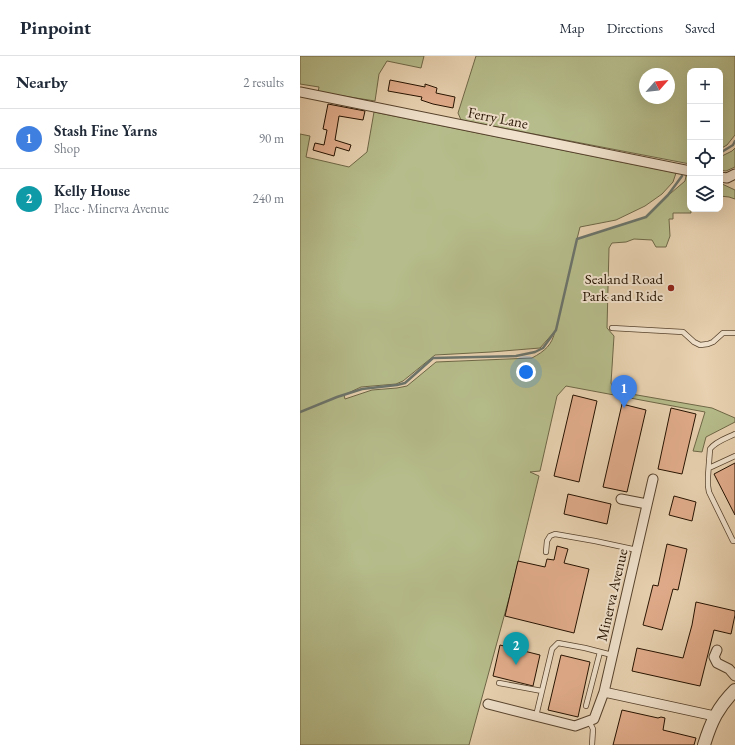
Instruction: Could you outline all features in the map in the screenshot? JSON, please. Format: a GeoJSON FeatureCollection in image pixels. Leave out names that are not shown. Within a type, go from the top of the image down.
{"type":"FeatureCollection","features":[{"type":"Feature","properties":{"kind":"street","name":"Ferry Lane"},"geometry":{"type":"LineString","coordinates":[[300,92],[687,170]]}},
{"type":"Feature","properties":{"kind":"street","name":"Minerva Avenue"},"geometry":{"type":"LineString","coordinates":[[589,721],[594,719],[604,692],[653,479]]}},
{"type":"Feature","properties":{"kind":"street"},"geometry":{"type":"LineString","coordinates":[[621,499],[647,504]]}},
{"type":"Feature","properties":{"kind":"street"},"geometry":{"type":"LineString","coordinates":[[717,650],[714,657],[717,663],[729,669],[735,676]]}},
{"type":"Feature","properties":{"kind":"street"},"geometry":{"type":"LineString","coordinates":[[704,745],[714,718],[727,698],[735,690]]}},
{"type":"Feature","properties":{"kind":"street"},"geometry":{"type":"LineString","coordinates":[[604,692],[714,718]]}},
{"type":"Feature","properties":{"kind":"street"},"geometry":{"type":"LineString","coordinates":[[488,704],[575,726],[589,721]]}},
{"type":"Feature","properties":{"kind":"lane"},"geometry":{"type":"LineString","coordinates":[[612,328],[684,332],[694,342],[700,345],[713,342],[723,333],[735,333]]}},
{"type":"Feature","properties":{"kind":"lane"},"geometry":{"type":"LineString","coordinates":[[735,434],[712,446],[710,449],[708,486],[733,541],[735,541]]}},
{"type":"Feature","properties":{"kind":"lane"},"geometry":{"type":"LineString","coordinates":[[709,468],[735,456]]}},
{"type":"Feature","properties":{"kind":"lane"},"geometry":{"type":"LineString","coordinates":[[546,552],[547,541],[550,536],[555,534],[637,550]]}},
{"type":"Feature","properties":{"kind":"lane"},"geometry":{"type":"LineString","coordinates":[[536,716],[552,648],[558,643],[612,655]]}},
{"type":"Feature","properties":{"kind":"lane"},"geometry":{"type":"LineString","coordinates":[[586,706],[600,652]]}},
{"type":"Feature","properties":{"kind":"lane"},"geometry":{"type":"LineString","coordinates":[[499,684],[542,691]]}},
{"type":"Feature","properties":{"kind":"lane"},"geometry":{"type":"LineString","coordinates":[[589,721],[593,729],[592,745]]}},
{"type":"Feature","properties":{"kind":"green space"},"geometry":{"type":"Polygon","coordinates":[[[300,56],[424,56],[421,68],[387,61],[379,74],[375,101],[318,92],[319,87],[300,84],[300,56]]]}},
{"type":"Feature","properties":{"kind":"green space"},"geometry":{"type":"Polygon","coordinates":[[[476,56],[735,56],[735,135],[727,145],[723,147],[723,68],[687,68],[687,163],[461,120],[458,113],[476,56]]]}},
{"type":"Feature","properties":{"kind":"green space"},"geometry":{"type":"Polygon","coordinates":[[[374,112],[676,173],[673,182],[662,194],[645,206],[616,220],[580,227],[577,239],[646,217],[685,181],[687,176],[687,212],[691,213],[673,213],[673,219],[669,219],[670,236],[666,247],[656,247],[652,240],[634,239],[626,242],[612,243],[609,248],[607,328],[614,336],[611,383],[614,391],[712,408],[735,418],[735,422],[706,437],[702,452],[693,451],[705,412],[566,386],[557,396],[540,471],[530,472],[539,476],[511,591],[469,745],[300,745],[300,134],[310,136],[306,157],[349,167],[367,152],[374,112]],[[555,331],[540,348],[435,355],[403,381],[396,384],[361,387],[344,395],[345,399],[372,390],[407,386],[436,362],[532,358],[541,353],[552,340],[555,331]]]}},
{"type":"Feature","properties":{"kind":"green space"},"geometry":{"type":"Polygon","coordinates":[[[735,148],[735,167],[726,171],[723,170],[723,156],[735,148]]]}},
{"type":"Feature","properties":{"kind":"green space"},"geometry":{"type":"Polygon","coordinates":[[[723,184],[735,190],[735,199],[723,196],[723,184]]]}},
{"type":"Feature","properties":{"kind":"building"},"geometry":{"type":"Polygon","coordinates":[[[390,80],[425,87],[425,84],[437,88],[436,93],[455,97],[453,108],[421,100],[422,97],[388,91],[390,80]]]}},
{"type":"Feature","properties":{"kind":"building"},"geometry":{"type":"Polygon","coordinates":[[[328,104],[365,111],[363,120],[339,116],[335,140],[351,145],[349,151],[336,147],[334,156],[313,150],[315,143],[324,145],[327,130],[323,129],[328,104]]]}},
{"type":"Feature","properties":{"kind":"building"},"geometry":{"type":"Polygon","coordinates":[[[573,395],[597,401],[579,482],[554,476],[573,395]]]}},
{"type":"Feature","properties":{"kind":"building"},"geometry":{"type":"Polygon","coordinates":[[[622,404],[646,410],[627,492],[603,487],[622,404]]]}},
{"type":"Feature","properties":{"kind":"building"},"geometry":{"type":"Polygon","coordinates":[[[671,408],[696,414],[682,474],[658,469],[671,408]]]}},
{"type":"Feature","properties":{"kind":"building"},"geometry":{"type":"Polygon","coordinates":[[[735,463],[735,515],[714,474],[735,463]]]}},
{"type":"Feature","properties":{"kind":"building"},"geometry":{"type":"Polygon","coordinates":[[[568,494],[611,504],[607,524],[564,514],[568,494]]]}},
{"type":"Feature","properties":{"kind":"building"},"geometry":{"type":"Polygon","coordinates":[[[674,496],[696,502],[692,521],[669,515],[674,496]]]}},
{"type":"Feature","properties":{"kind":"building"},"geometry":{"type":"Polygon","coordinates":[[[667,544],[687,549],[678,590],[673,589],[662,630],[643,625],[653,585],[658,586],[667,544]]]}},
{"type":"Feature","properties":{"kind":"building"},"geometry":{"type":"Polygon","coordinates":[[[557,546],[568,549],[564,563],[589,569],[574,633],[505,616],[518,561],[545,567],[547,559],[554,560],[557,546]]]}},
{"type":"Feature","properties":{"kind":"building"},"geometry":{"type":"Polygon","coordinates":[[[696,602],[735,611],[731,634],[714,630],[700,686],[632,671],[637,648],[683,658],[692,625],[696,602]]]}},
{"type":"Feature","properties":{"kind":"building"},"geometry":{"type":"Polygon","coordinates":[[[500,645],[540,655],[533,686],[493,676],[500,645]]]}},
{"type":"Feature","properties":{"kind":"building"},"geometry":{"type":"Polygon","coordinates":[[[561,655],[590,662],[578,717],[548,710],[561,655]]]}},
{"type":"Feature","properties":{"kind":"building"},"geometry":{"type":"Polygon","coordinates":[[[622,710],[658,718],[665,718],[663,730],[696,738],[694,745],[613,745],[622,710]]]}},
{"type":"Feature","properties":{"kind":"waterway"},"geometry":{"type":"LineString","coordinates":[[723,151],[733,145],[735,141]]}},
{"type":"Feature","properties":{"kind":"waterway"},"geometry":{"type":"LineString","coordinates":[[300,412],[362,389],[405,383],[433,358],[516,356],[535,352],[543,348],[556,330],[577,239],[646,217],[668,195],[682,176]]}},
{"type":"Feature","properties":{"kind":"place","name":"Sealand Road Park and Ride"},"geometry":{"type":"Point","coordinates":[671,288]}},
{"type":"Feature","properties":{"kind":"place","name":"Stash Fine Yarns"},"geometry":{"type":"Point","coordinates":[624,408]}},
{"type":"Feature","properties":{"kind":"place","name":"Kelly House"},"geometry":{"type":"Point","coordinates":[516,665]}}]}
